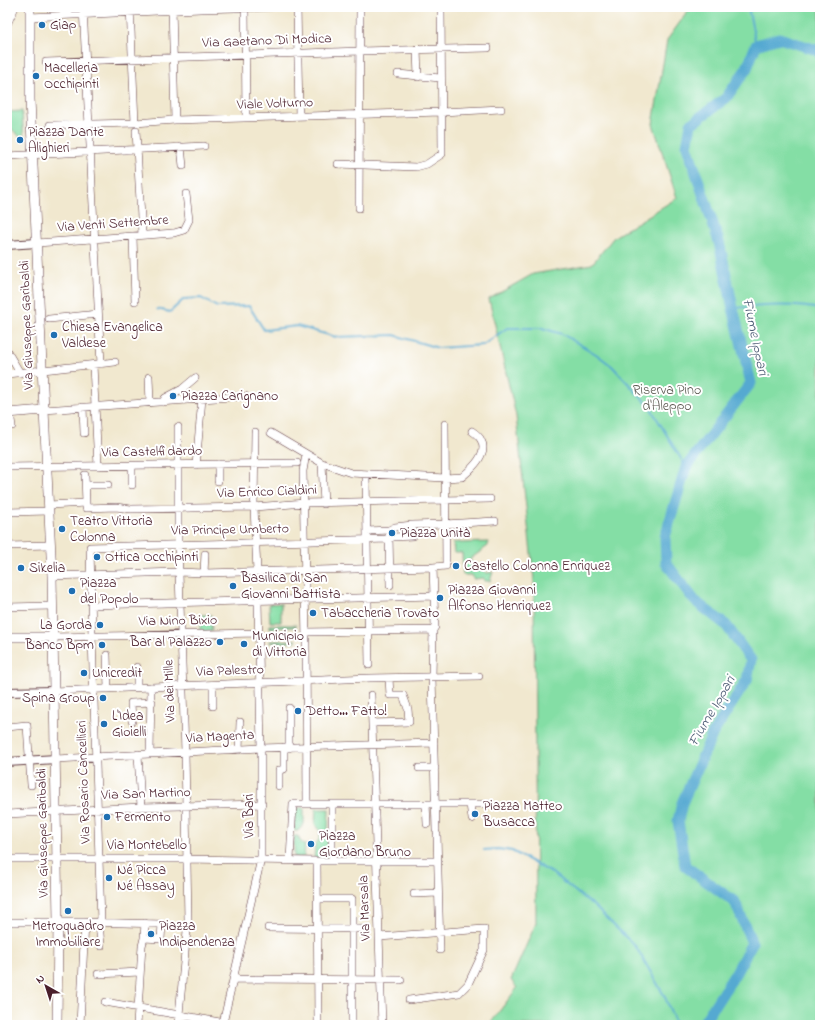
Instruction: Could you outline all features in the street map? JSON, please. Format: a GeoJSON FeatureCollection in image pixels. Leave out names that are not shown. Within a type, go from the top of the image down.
{"type":"FeatureCollection","features":[{"type":"Feature","properties":{"kind":"main road"},"geometry":{"type":"LineString","coordinates":[[7,22],[14,7]]}},
{"type":"Feature","properties":{"kind":"main road","name":"Via Giuseppe Garibaldi"},"geometry":{"type":"LineString","coordinates":[[30,7],[30,99],[52,576],[51,606],[56,759],[58,921],[57,1025]]}},
{"type":"Feature","properties":{"kind":"main road"},"geometry":{"type":"LineString","coordinates":[[9,413],[44,410]]}},
{"type":"Feature","properties":{"kind":"main road"},"geometry":{"type":"LineString","coordinates":[[7,637],[52,638]]}},
{"type":"Feature","properties":{"kind":"street"},"geometry":{"type":"LineString","coordinates":[[30,17],[83,11],[274,7]]}},
{"type":"Feature","properties":{"kind":"street"},"geometry":{"type":"LineString","coordinates":[[297,7],[299,116]]}},
{"type":"Feature","properties":{"kind":"street"},"geometry":{"type":"LineString","coordinates":[[359,208],[360,7]]}},
{"type":"Feature","properties":{"kind":"street"},"geometry":{"type":"LineString","coordinates":[[338,164],[416,167],[427,164],[442,154],[440,112],[441,7]]}},
{"type":"Feature","properties":{"kind":"street"},"geometry":{"type":"LineString","coordinates":[[245,8],[246,118]]}},
{"type":"Feature","properties":{"kind":"street"},"geometry":{"type":"LineString","coordinates":[[172,9],[175,120]]}},
{"type":"Feature","properties":{"kind":"street"},"geometry":{"type":"LineString","coordinates":[[131,10],[135,123]]}},
{"type":"Feature","properties":{"kind":"street"},"geometry":{"type":"LineString","coordinates":[[83,11],[101,364]]}},
{"type":"Feature","properties":{"kind":"street","name":"Via Gaetano Di Modica"},"geometry":{"type":"LineString","coordinates":[[46,62],[417,49],[488,48]]}},
{"type":"Feature","properties":{"kind":"street"},"geometry":{"type":"LineString","coordinates":[[417,49],[418,76]]}},
{"type":"Feature","properties":{"kind":"street"},"geometry":{"type":"LineString","coordinates":[[398,74],[440,78]]}},
{"type":"Feature","properties":{"kind":"street","name":"Viale Volturno"},"geometry":{"type":"LineString","coordinates":[[50,125],[501,109]]}},
{"type":"Feature","properties":{"kind":"street"},"geometry":{"type":"LineString","coordinates":[[136,131],[142,235]]}},
{"type":"Feature","properties":{"kind":"street"},"geometry":{"type":"LineString","coordinates":[[7,156],[204,146]]}},
{"type":"Feature","properties":{"kind":"street"},"geometry":{"type":"LineString","coordinates":[[181,148],[183,166]]}},
{"type":"Feature","properties":{"kind":"street","name":"Via Venti Settembre"},"geometry":{"type":"LineString","coordinates":[[7,245],[174,233],[184,230],[189,220],[186,194]]}},
{"type":"Feature","properties":{"kind":"street"},"geometry":{"type":"LineString","coordinates":[[132,236],[135,302]]}},
{"type":"Feature","properties":{"kind":"street"},"geometry":{"type":"LineString","coordinates":[[49,319],[98,314]]}},
{"type":"Feature","properties":{"kind":"street"},"geometry":{"type":"LineString","coordinates":[[7,351],[20,373]]}},
{"type":"Feature","properties":{"kind":"street"},"geometry":{"type":"LineString","coordinates":[[7,374],[115,362]]}},
{"type":"Feature","properties":{"kind":"street"},"geometry":{"type":"LineString","coordinates":[[93,365],[98,466]]}},
{"type":"Feature","properties":{"kind":"street"},"geometry":{"type":"LineString","coordinates":[[149,377],[150,403]]}},
{"type":"Feature","properties":{"kind":"street"},"geometry":{"type":"LineString","coordinates":[[164,402],[165,398],[182,389],[195,378]]}},
{"type":"Feature","properties":{"kind":"street"},"geometry":{"type":"LineString","coordinates":[[44,410],[246,396]]}},
{"type":"Feature","properties":{"kind":"street"},"geometry":{"type":"LineString","coordinates":[[196,464],[202,399]]}},
{"type":"Feature","properties":{"kind":"street"},"geometry":{"type":"LineString","coordinates":[[83,407],[84,433]]}},
{"type":"Feature","properties":{"kind":"street"},"geometry":{"type":"LineString","coordinates":[[7,426],[12,426],[9,413]]}},
{"type":"Feature","properties":{"kind":"street"},"geometry":{"type":"LineString","coordinates":[[52,576],[446,566],[445,424]]}},
{"type":"Feature","properties":{"kind":"street","name":"Via dei Mille"},"geometry":{"type":"LineString","coordinates":[[178,428],[178,572],[185,752],[188,925],[178,1025]]}},
{"type":"Feature","properties":{"kind":"street"},"geometry":{"type":"LineString","coordinates":[[271,433],[322,463],[351,473],[366,475],[445,478],[462,477],[480,459],[483,446],[482,440],[472,431]]}},
{"type":"Feature","properties":{"kind":"street"},"geometry":{"type":"LineString","coordinates":[[255,432],[254,507],[257,570]]}},
{"type":"Feature","properties":{"kind":"street"},"geometry":{"type":"LineString","coordinates":[[306,454],[303,471],[307,569],[306,801]]}},
{"type":"Feature","properties":{"kind":"street","name":"Via Castelfidardo"},"geometry":{"type":"LineString","coordinates":[[7,467],[179,466],[196,464],[297,463]]}},
{"type":"Feature","properties":{"kind":"street"},"geometry":{"type":"LineString","coordinates":[[322,463],[324,504]]}},
{"type":"Feature","properties":{"kind":"street"},"geometry":{"type":"LineString","coordinates":[[218,464],[218,481]]}},
{"type":"Feature","properties":{"kind":"street"},"geometry":{"type":"LineString","coordinates":[[132,466],[132,485]]}},
{"type":"Feature","properties":{"kind":"street"},"geometry":{"type":"LineString","coordinates":[[86,475],[86,503]]}},
{"type":"Feature","properties":{"kind":"street"},"geometry":{"type":"LineString","coordinates":[[366,475],[369,665]]}},
{"type":"Feature","properties":{"kind":"street"},"geometry":{"type":"LineString","coordinates":[[86,485],[108,484]]}},
{"type":"Feature","properties":{"kind":"street","name":"Via Enrico Cialdini"},"geometry":{"type":"LineString","coordinates":[[7,512],[86,503],[86,508],[116,507],[131,509],[178,507],[254,507],[304,503],[324,504],[490,499]]}},
{"type":"Feature","properties":{"kind":"street"},"geometry":{"type":"LineString","coordinates":[[367,531],[389,530],[395,527],[414,525],[495,521]]}},
{"type":"Feature","properties":{"kind":"street","name":"Via Principe Umberto"},"geometry":{"type":"LineString","coordinates":[[94,546],[389,540],[393,536],[412,536],[414,525]]}},
{"type":"Feature","properties":{"kind":"street"},"geometry":{"type":"LineString","coordinates":[[389,530],[390,585]]}},
{"type":"Feature","properties":{"kind":"street"},"geometry":{"type":"LineString","coordinates":[[7,546],[51,545]]}},
{"type":"Feature","properties":{"kind":"street","name":"Via Rosario Cancellieri"},"geometry":{"type":"LineString","coordinates":[[94,546],[90,547],[94,605],[95,757],[98,809],[100,946]]}},
{"type":"Feature","properties":{"kind":"street"},"geometry":{"type":"LineString","coordinates":[[204,573],[205,554]]}},
{"type":"Feature","properties":{"kind":"street"},"geometry":{"type":"LineString","coordinates":[[431,567],[434,627],[432,676],[440,950]]}},
{"type":"Feature","properties":{"kind":"street"},"geometry":{"type":"LineString","coordinates":[[94,605],[307,601],[432,596]]}},
{"type":"Feature","properties":{"kind":"street","name":"Via Bari"},"geometry":{"type":"LineString","coordinates":[[223,1023],[261,860],[262,804],[259,633],[257,602]]}},
{"type":"Feature","properties":{"kind":"street"},"geometry":{"type":"LineString","coordinates":[[7,607],[51,606]]}},
{"type":"Feature","properties":{"kind":"street"},"geometry":{"type":"LineString","coordinates":[[306,632],[433,630]]}},
{"type":"Feature","properties":{"kind":"street","name":"Via Nino Bixio"},"geometry":{"type":"LineString","coordinates":[[52,638],[259,633]]}},
{"type":"Feature","properties":{"kind":"street"},"geometry":{"type":"LineString","coordinates":[[107,655],[108,689]]}},
{"type":"Feature","properties":{"kind":"street"},"geometry":{"type":"LineString","coordinates":[[137,668],[137,688]]}},
{"type":"Feature","properties":{"kind":"street","name":"Via Palestro"},"geometry":{"type":"LineString","coordinates":[[7,692],[94,690],[432,676],[479,676]]}},
{"type":"Feature","properties":{"kind":"street"},"geometry":{"type":"LineString","coordinates":[[372,723],[409,722],[408,709],[403,695],[390,695],[389,678]]}},
{"type":"Feature","properties":{"kind":"street"},"geometry":{"type":"LineString","coordinates":[[213,685],[213,706]]}},
{"type":"Feature","properties":{"kind":"street"},"geometry":{"type":"LineString","coordinates":[[150,754],[152,702],[151,687]]}},
{"type":"Feature","properties":{"kind":"street","name":"Via Marsala"},"geometry":{"type":"LineString","coordinates":[[371,695],[382,1025]]}},
{"type":"Feature","properties":{"kind":"street"},"geometry":{"type":"LineString","coordinates":[[132,721],[131,703],[152,702]]}},
{"type":"Feature","properties":{"kind":"street"},"geometry":{"type":"LineString","coordinates":[[279,786],[279,770],[284,769],[287,747],[289,708]]}},
{"type":"Feature","properties":{"kind":"street"},"geometry":{"type":"LineString","coordinates":[[239,750],[240,722]]}},
{"type":"Feature","properties":{"kind":"street"},"geometry":{"type":"LineString","coordinates":[[7,727],[27,725],[31,784]]}},
{"type":"Feature","properties":{"kind":"street","name":"Via Magenta"},"geometry":{"type":"LineString","coordinates":[[7,762],[307,746],[434,744]]}},
{"type":"Feature","properties":{"kind":"street"},"geometry":{"type":"LineString","coordinates":[[138,754],[141,807]]}},
{"type":"Feature","properties":{"kind":"street"},"geometry":{"type":"LineString","coordinates":[[419,768],[435,768]]}},
{"type":"Feature","properties":{"kind":"street"},"geometry":{"type":"LineString","coordinates":[[288,860],[292,804],[306,801],[333,804],[491,804]]}},
{"type":"Feature","properties":{"kind":"street","name":"Via San Martino"},"geometry":{"type":"LineString","coordinates":[[7,814],[141,807],[262,804]]}},
{"type":"Feature","properties":{"kind":"street"},"geometry":{"type":"LineString","coordinates":[[333,804],[333,861],[438,861]]}},
{"type":"Feature","properties":{"kind":"street"},"geometry":{"type":"LineString","coordinates":[[426,804],[427,824]]}},
{"type":"Feature","properties":{"kind":"street"},"geometry":{"type":"LineString","coordinates":[[470,804],[472,819]]}},
{"type":"Feature","properties":{"kind":"street","name":"Via Montebello"},"geometry":{"type":"LineString","coordinates":[[7,859],[187,858],[317,862],[333,861]]}},
{"type":"Feature","properties":{"kind":"street"},"geometry":{"type":"LineString","coordinates":[[317,862],[318,1025]]}},
{"type":"Feature","properties":{"kind":"street"},"geometry":{"type":"LineString","coordinates":[[414,894],[438,893]]}},
{"type":"Feature","properties":{"kind":"street"},"geometry":{"type":"LineString","coordinates":[[317,899],[352,899],[352,1023]]}},
{"type":"Feature","properties":{"kind":"street"},"geometry":{"type":"LineString","coordinates":[[7,922],[58,921],[162,924],[161,939],[144,938]]}},
{"type":"Feature","properties":{"kind":"street"},"geometry":{"type":"LineString","coordinates":[[80,1025],[84,922]]}},
{"type":"Feature","properties":{"kind":"street"},"geometry":{"type":"LineString","coordinates":[[137,1025],[145,923]]}},
{"type":"Feature","properties":{"kind":"street"},"geometry":{"type":"LineString","coordinates":[[268,928],[367,928]]}},
{"type":"Feature","properties":{"kind":"street"},"geometry":{"type":"LineString","coordinates":[[379,937],[484,929],[484,950],[468,984],[459,993],[408,1000]]}},
{"type":"Feature","properties":{"kind":"street"},"geometry":{"type":"LineString","coordinates":[[98,974],[140,972]]}},
{"type":"Feature","properties":{"kind":"street"},"geometry":{"type":"LineString","coordinates":[[233,979],[401,980]]}},
{"type":"Feature","properties":{"kind":"street"},"geometry":{"type":"LineString","coordinates":[[105,1002],[237,1025]]}},
{"type":"Feature","properties":{"kind":"green space","name":"Riserva Pino d'Aleppo"},"geometry":{"type":"Polygon","coordinates":[[[691,7],[820,7],[820,1025],[489,1025],[517,988],[511,980],[536,923],[534,580],[516,416],[489,299],[533,274],[592,264],[614,237],[677,198],[653,124],[667,40],[691,7]]]}},
{"type":"Feature","properties":{"kind":"green space"},"geometry":{"type":"Polygon","coordinates":[[[22,111],[24,140],[7,125],[7,112],[22,111]]]}},
{"type":"Feature","properties":{"kind":"green space"},"geometry":{"type":"Polygon","coordinates":[[[488,542],[488,546],[470,559],[471,562],[487,573],[493,572],[490,581],[484,581],[484,578],[473,579],[472,575],[463,575],[462,553],[454,553],[453,543],[488,542]]]}},
{"type":"Feature","properties":{"kind":"green space"},"geometry":{"type":"Polygon","coordinates":[[[281,603],[281,622],[270,622],[269,604],[281,603]]]}},
{"type":"Feature","properties":{"kind":"green space"},"geometry":{"type":"Polygon","coordinates":[[[200,615],[211,615],[212,632],[200,632],[200,615]]]}},
{"type":"Feature","properties":{"kind":"green space"},"geometry":{"type":"Polygon","coordinates":[[[270,625],[296,625],[296,627],[270,628],[270,625]]]}},
{"type":"Feature","properties":{"kind":"green space"},"geometry":{"type":"Polygon","coordinates":[[[296,640],[296,642],[270,643],[270,641],[296,640]]]}},
{"type":"Feature","properties":{"kind":"green space"},"geometry":{"type":"Polygon","coordinates":[[[295,808],[304,808],[304,824],[298,831],[294,831],[295,808]]]}},
{"type":"Feature","properties":{"kind":"green space"},"geometry":{"type":"Polygon","coordinates":[[[316,809],[329,809],[327,858],[314,858],[315,844],[320,837],[319,829],[315,824],[316,809]]]}},
{"type":"Feature","properties":{"kind":"green space"},"geometry":{"type":"Polygon","coordinates":[[[294,836],[298,836],[300,841],[305,845],[304,857],[294,857],[294,836]]]}},
{"type":"Feature","properties":{"kind":"waterway"},"geometry":{"type":"LineString","coordinates":[[748,7],[756,45]]}},
{"type":"Feature","properties":{"kind":"waterway","name":"Fiume Ippari"},"geometry":{"type":"LineString","coordinates":[[702,1025],[735,974],[752,943],[735,902],[685,866],[678,821],[682,803],[713,733],[747,680],[751,660],[726,625],[695,601],[666,563],[665,537],[686,467],[751,383],[719,242],[687,146],[691,124],[726,98],[747,68],[756,45],[779,38],[817,50],[820,54]]}},
{"type":"Feature","properties":{"kind":"waterway"},"geometry":{"type":"LineString","coordinates":[[157,309],[170,312],[184,299],[201,298],[217,307],[249,306],[264,330],[297,326],[336,337],[394,335],[438,348],[483,345],[507,328],[542,328],[562,334],[596,354],[612,366],[650,407],[686,467]]}},
{"type":"Feature","properties":{"kind":"waterway"},"geometry":{"type":"LineString","coordinates":[[733,308],[799,306],[820,309]]}},
{"type":"Feature","properties":{"kind":"waterway"},"geometry":{"type":"LineString","coordinates":[[484,850],[498,849],[512,851],[552,873],[595,907],[636,947],[665,997],[676,1025]]}},
{"type":"Feature","properties":{"kind":"place","name":"Giap"},"geometry":{"type":"Point","coordinates":[42,25]}},
{"type":"Feature","properties":{"kind":"place","name":"Macelleria Occhipinti"},"geometry":{"type":"Point","coordinates":[36,76]}},
{"type":"Feature","properties":{"kind":"place","name":"Piazza Dante Alighieri"},"geometry":{"type":"Point","coordinates":[20,140]}},
{"type":"Feature","properties":{"kind":"place","name":"Chiesa Evangelica Valdese"},"geometry":{"type":"Point","coordinates":[54,335]}},
{"type":"Feature","properties":{"kind":"place","name":"Piazza Carignano"},"geometry":{"type":"Point","coordinates":[173,396]}},
{"type":"Feature","properties":{"kind":"place","name":"Teatro Vittoria Colonna"},"geometry":{"type":"Point","coordinates":[62,529]}},
{"type":"Feature","properties":{"kind":"place","name":"Piazza Unità"},"geometry":{"type":"Point","coordinates":[392,533]}},
{"type":"Feature","properties":{"kind":"place","name":"Ottica Occhipinti"},"geometry":{"type":"Point","coordinates":[97,557]}},
{"type":"Feature","properties":{"kind":"place","name":"Castello Colonna Enriquez"},"geometry":{"type":"Point","coordinates":[456,566]}},
{"type":"Feature","properties":{"kind":"place","name":"Sikelia"},"geometry":{"type":"Point","coordinates":[21,568]}},
{"type":"Feature","properties":{"kind":"place","name":"Basilica di San Giovanni Battista"},"geometry":{"type":"Point","coordinates":[233,586]}},
{"type":"Feature","properties":{"kind":"place","name":"Piazza del Popolo"},"geometry":{"type":"Point","coordinates":[72,591]}},
{"type":"Feature","properties":{"kind":"place","name":"Piazza Giovanni Alfonso Henriquez"},"geometry":{"type":"Point","coordinates":[440,598]}},
{"type":"Feature","properties":{"kind":"place","name":"Tabaccheria Trovato"},"geometry":{"type":"Point","coordinates":[313,613]}},
{"type":"Feature","properties":{"kind":"place","name":"La Gorda"},"geometry":{"type":"Point","coordinates":[100,625]}},
{"type":"Feature","properties":{"kind":"place","name":"Bar al Palazzo"},"geometry":{"type":"Point","coordinates":[220,642]}},
{"type":"Feature","properties":{"kind":"place","name":"Municipio di Vittoria"},"geometry":{"type":"Point","coordinates":[244,644]}},
{"type":"Feature","properties":{"kind":"place","name":"Banco Bpm"},"geometry":{"type":"Point","coordinates":[102,645]}},
{"type":"Feature","properties":{"kind":"place","name":"Unicredit"},"geometry":{"type":"Point","coordinates":[84,673]}},
{"type":"Feature","properties":{"kind":"place","name":"Spina Group"},"geometry":{"type":"Point","coordinates":[103,698]}},
{"type":"Feature","properties":{"kind":"place","name":"Detto... Fatto!"},"geometry":{"type":"Point","coordinates":[298,711]}},
{"type":"Feature","properties":{"kind":"place","name":"L'Idea Gioielli"},"geometry":{"type":"Point","coordinates":[104,724]}},
{"type":"Feature","properties":{"kind":"place","name":"Piazza Matteo Busacca"},"geometry":{"type":"Point","coordinates":[475,814]}},
{"type":"Feature","properties":{"kind":"place","name":"Fermento"},"geometry":{"type":"Point","coordinates":[107,817]}},
{"type":"Feature","properties":{"kind":"place","name":"Piazza Giordano Bruno"},"geometry":{"type":"Point","coordinates":[311,844]}},
{"type":"Feature","properties":{"kind":"place","name":"Né Picca Né Assay"},"geometry":{"type":"Point","coordinates":[109,878]}},
{"type":"Feature","properties":{"kind":"place","name":"Metroquadro Immobiliare"},"geometry":{"type":"Point","coordinates":[68,911]}},
{"type":"Feature","properties":{"kind":"place","name":"Piazza Indipendenza"},"geometry":{"type":"Point","coordinates":[151,934]}}]}
